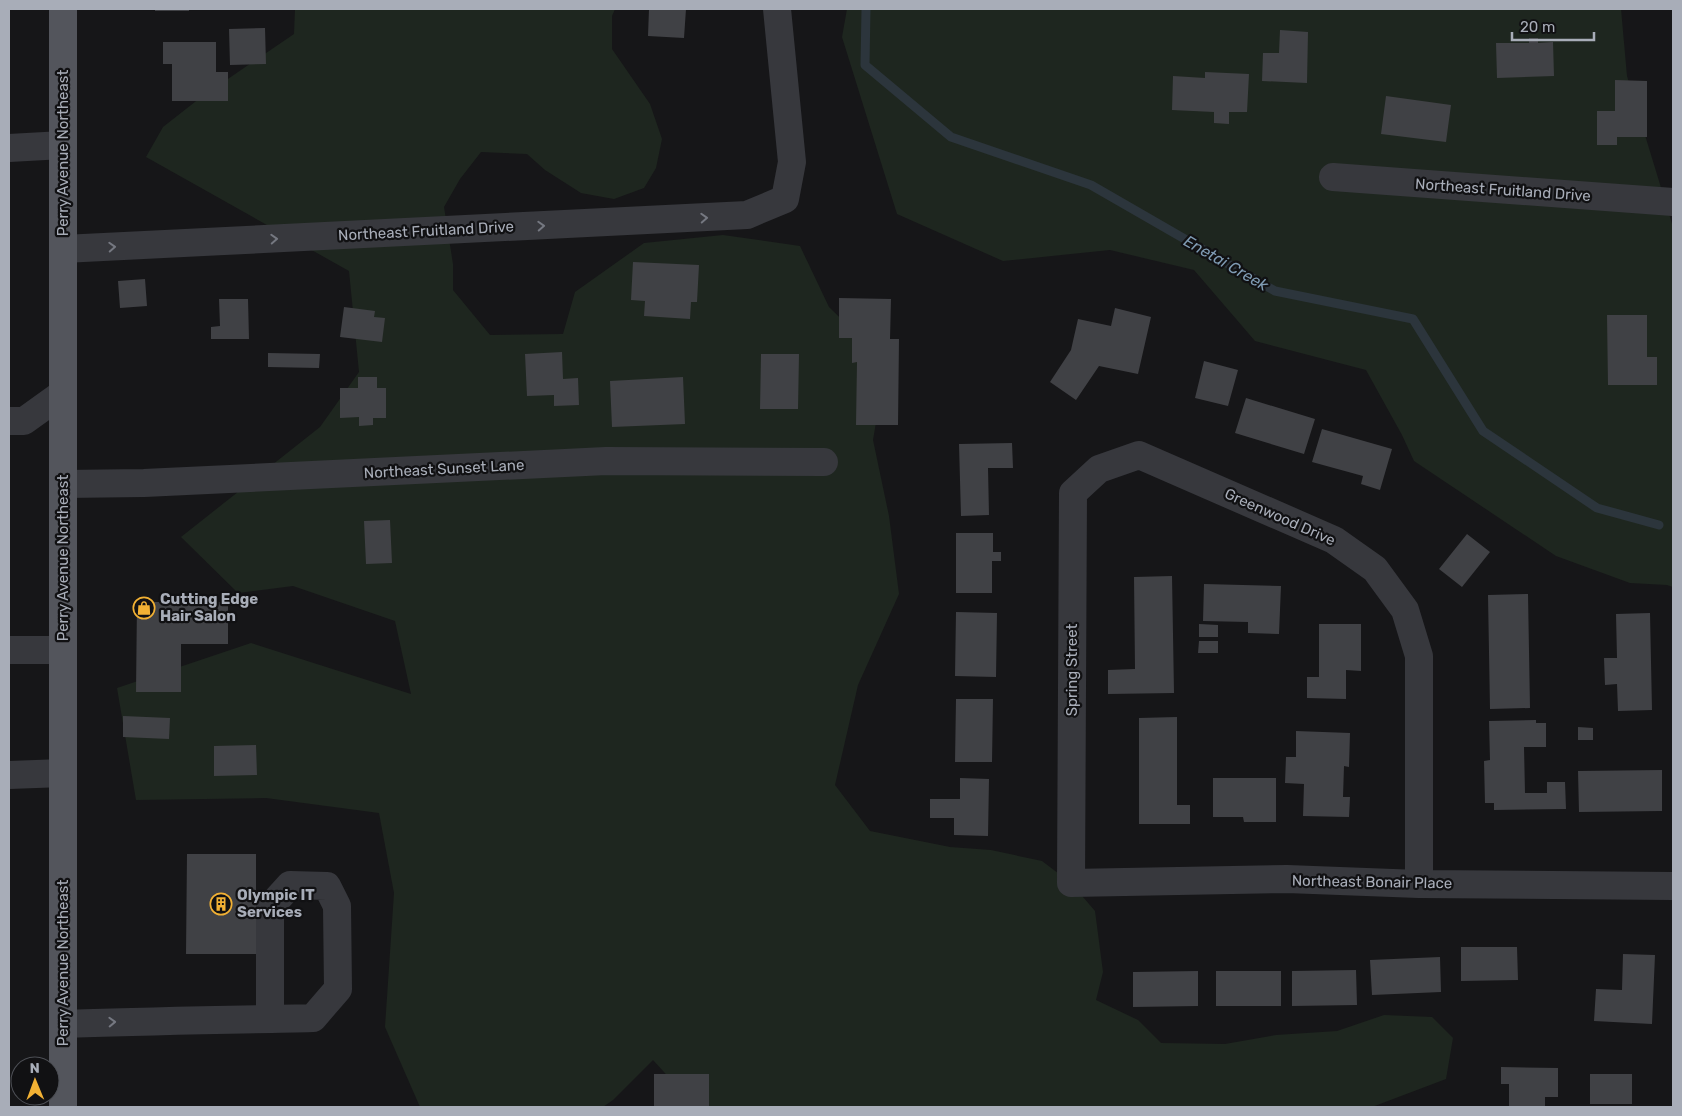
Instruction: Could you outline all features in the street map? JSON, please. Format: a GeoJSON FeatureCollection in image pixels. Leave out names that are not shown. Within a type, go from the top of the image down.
{"type":"FeatureCollection","features":[{"type":"Feature","properties":{"kind":"main road","name":"Perry Avenue Northeast"},"geometry":{"type":"LineString","coordinates":[[63,1107],[64,9]]}},
{"type":"Feature","properties":{"kind":"street","name":"Northeast Fruitland Drive"},"geometry":{"type":"LineString","coordinates":[[63,249],[747,216],[785,199],[792,162],[777,9]]}},
{"type":"Feature","properties":{"kind":"street"},"geometry":{"type":"LineString","coordinates":[[9,148],[63,145]]}},
{"type":"Feature","properties":{"kind":"street","name":"Northeast Fruitland Drive"},"geometry":{"type":"LineString","coordinates":[[1333,177],[1673,202]]}},
{"type":"Feature","properties":{"kind":"street"},"geometry":{"type":"LineString","coordinates":[[9,421],[24,421],[63,393]]}},
{"type":"Feature","properties":{"kind":"street","name":"Greenwood Drive"},"geometry":{"type":"LineString","coordinates":[[1100,469],[1139,455],[1334,540],[1375,569],[1405,610],[1420,656],[1419,884]]}},
{"type":"Feature","properties":{"kind":"street","name":"Northeast Sunset Lane"},"geometry":{"type":"LineString","coordinates":[[64,484],[154,482],[606,461],[824,462]]}},
{"type":"Feature","properties":{"kind":"street","name":"Spring Street"},"geometry":{"type":"LineString","coordinates":[[1071,883],[1073,493],[1100,469]]}},
{"type":"Feature","properties":{"kind":"street"},"geometry":{"type":"LineString","coordinates":[[9,650],[62,650]]}},
{"type":"Feature","properties":{"kind":"street"},"geometry":{"type":"LineString","coordinates":[[9,775],[62,774]]}},
{"type":"Feature","properties":{"kind":"street","name":"Northeast Bonair Place"},"geometry":{"type":"LineString","coordinates":[[1071,883],[1287,880],[1419,884],[1673,886]]}},
{"type":"Feature","properties":{"kind":"street"},"geometry":{"type":"LineString","coordinates":[[63,1024],[313,1018],[338,988],[337,906],[327,886],[290,885],[270,907],[270,1019]]}},
{"type":"Feature","properties":{"kind":"shaded area"},"geometry":{"type":"Polygon","coordinates":[[[295,9],[615,9],[612,16],[612,49],[650,104],[662,139],[656,168],[644,188],[614,199],[581,193],[545,170],[527,154],[481,152],[460,179],[444,207],[453,264],[453,290],[490,335],[563,334],[575,292],[644,243],[723,235],[800,246],[829,307],[886,363],[873,440],[889,516],[899,594],[858,685],[835,785],[870,831],[950,847],[991,850],[1042,861],[1071,883],[1095,911],[1103,972],[1096,1000],[1138,1020],[1161,1043],[1225,1044],[1276,1035],[1337,1031],[1384,1015],[1432,1017],[1453,1038],[1446,1079],[1372,1107],[696,1107],[653,1060],[613,1100],[603,1107],[420,1107],[385,1027],[394,893],[379,813],[266,798],[136,800],[117,688],[251,643],[411,694],[395,621],[293,586],[238,593],[181,537],[320,427],[359,372],[349,271],[146,157],[163,127],[200,98],[294,34],[295,9]]]}},
{"type":"Feature","properties":{"kind":"shaded area"},"geometry":{"type":"Polygon","coordinates":[[[847,9],[1621,9],[1627,76],[1673,227],[1673,587],[1630,583],[1556,556],[1414,461],[1402,435],[1366,370],[1255,341],[1194,270],[1110,250],[1003,261],[897,214],[842,37],[847,9]]]}},
{"type":"Feature","properties":{"kind":"building"},"geometry":{"type":"Polygon","coordinates":[[[155,9],[189,9],[189,11],[155,11],[155,9]]]}},
{"type":"Feature","properties":{"kind":"building"},"geometry":{"type":"Polygon","coordinates":[[[649,9],[686,9],[684,38],[648,36],[649,9]]]}},
{"type":"Feature","properties":{"kind":"building"},"geometry":{"type":"Polygon","coordinates":[[[265,28],[266,64],[230,65],[229,29],[265,28]]]}},
{"type":"Feature","properties":{"kind":"building"},"geometry":{"type":"Polygon","coordinates":[[[1280,30],[1308,32],[1307,83],[1262,81],[1263,53],[1279,53],[1280,30]]]}},
{"type":"Feature","properties":{"kind":"building"},"geometry":{"type":"Polygon","coordinates":[[[1529,38],[1538,38],[1538,43],[1553,42],[1554,76],[1497,78],[1496,43],[1529,43],[1529,38]]]}},
{"type":"Feature","properties":{"kind":"building"},"geometry":{"type":"Polygon","coordinates":[[[163,42],[216,42],[216,72],[228,72],[228,101],[172,101],[172,64],[163,64],[163,42]]]}},
{"type":"Feature","properties":{"kind":"building"},"geometry":{"type":"Polygon","coordinates":[[[1205,72],[1249,74],[1247,112],[1229,112],[1229,124],[1214,123],[1214,112],[1172,110],[1173,76],[1205,78],[1205,72]]]}},
{"type":"Feature","properties":{"kind":"building"},"geometry":{"type":"Polygon","coordinates":[[[1615,80],[1647,81],[1647,137],[1617,137],[1617,145],[1597,145],[1597,111],[1615,111],[1615,80]]]}},
{"type":"Feature","properties":{"kind":"building"},"geometry":{"type":"Polygon","coordinates":[[[1386,96],[1451,105],[1446,142],[1381,134],[1386,96]]]}},
{"type":"Feature","properties":{"kind":"building"},"geometry":{"type":"Polygon","coordinates":[[[633,262],[699,265],[697,302],[691,302],[690,319],[644,316],[645,301],[631,300],[633,262]]]}},
{"type":"Feature","properties":{"kind":"building"},"geometry":{"type":"Polygon","coordinates":[[[145,279],[147,306],[120,308],[118,281],[145,279]]]}},
{"type":"Feature","properties":{"kind":"building"},"geometry":{"type":"Polygon","coordinates":[[[839,298],[891,299],[890,339],[899,339],[898,425],[856,425],[857,362],[852,363],[852,338],[839,338],[839,298]]]}},
{"type":"Feature","properties":{"kind":"building"},"geometry":{"type":"Polygon","coordinates":[[[219,299],[248,299],[249,339],[211,339],[211,327],[220,326],[219,299]]]}},
{"type":"Feature","properties":{"kind":"building"},"geometry":{"type":"Polygon","coordinates":[[[344,307],[375,311],[374,317],[385,318],[382,342],[340,337],[344,307]]]}},
{"type":"Feature","properties":{"kind":"building"},"geometry":{"type":"Polygon","coordinates":[[[1115,308],[1151,317],[1138,374],[1099,366],[1076,400],[1050,382],[1071,350],[1078,319],[1111,326],[1115,308]]]}},
{"type":"Feature","properties":{"kind":"building"},"geometry":{"type":"Polygon","coordinates":[[[1607,315],[1647,315],[1647,357],[1657,357],[1657,385],[1608,385],[1607,315]]]}},
{"type":"Feature","properties":{"kind":"building"},"geometry":{"type":"Polygon","coordinates":[[[562,352],[563,379],[578,378],[579,405],[554,406],[554,395],[527,396],[525,354],[562,352]]]}},
{"type":"Feature","properties":{"kind":"building"},"geometry":{"type":"Polygon","coordinates":[[[268,353],[320,354],[319,368],[268,367],[268,353]]]}},
{"type":"Feature","properties":{"kind":"building"},"geometry":{"type":"Polygon","coordinates":[[[761,354],[799,354],[798,409],[760,409],[761,354]]]}},
{"type":"Feature","properties":{"kind":"building"},"geometry":{"type":"Polygon","coordinates":[[[1204,361],[1238,370],[1228,406],[1195,398],[1204,361]]]}},
{"type":"Feature","properties":{"kind":"building"},"geometry":{"type":"Polygon","coordinates":[[[358,377],[377,377],[377,388],[386,388],[386,418],[373,418],[373,425],[359,426],[359,417],[340,418],[340,388],[358,388],[358,377]]]}},
{"type":"Feature","properties":{"kind":"building"},"geometry":{"type":"Polygon","coordinates":[[[683,377],[685,424],[612,427],[610,381],[683,377]]]}},
{"type":"Feature","properties":{"kind":"building"},"geometry":{"type":"Polygon","coordinates":[[[1246,398],[1315,419],[1304,454],[1235,433],[1246,398]]]}},
{"type":"Feature","properties":{"kind":"building"},"geometry":{"type":"Polygon","coordinates":[[[1322,429],[1392,449],[1380,490],[1361,484],[1363,476],[1312,462],[1322,429]]]}},
{"type":"Feature","properties":{"kind":"building"},"geometry":{"type":"Polygon","coordinates":[[[1012,443],[1013,468],[988,468],[989,515],[961,516],[959,444],[1012,443]]]}},
{"type":"Feature","properties":{"kind":"building"},"geometry":{"type":"Polygon","coordinates":[[[390,520],[392,563],[366,564],[364,521],[390,520]]]}},
{"type":"Feature","properties":{"kind":"building"},"geometry":{"type":"Polygon","coordinates":[[[956,533],[993,533],[993,552],[1001,552],[1001,561],[992,561],[992,593],[956,593],[956,533]]]}},
{"type":"Feature","properties":{"kind":"building"},"geometry":{"type":"Polygon","coordinates":[[[1467,534],[1490,552],[1462,587],[1439,569],[1467,534]]]}},
{"type":"Feature","properties":{"kind":"building"},"geometry":{"type":"Polygon","coordinates":[[[1172,576],[1174,693],[1108,694],[1108,670],[1135,669],[1134,577],[1172,576]]]}},
{"type":"Feature","properties":{"kind":"building"},"geometry":{"type":"Polygon","coordinates":[[[1204,584],[1281,586],[1279,634],[1248,633],[1248,622],[1203,621],[1204,584]]]}},
{"type":"Feature","properties":{"kind":"building"},"geometry":{"type":"Polygon","coordinates":[[[1528,594],[1530,708],[1490,709],[1488,595],[1528,594]]]}},
{"type":"Feature","properties":{"kind":"building"},"geometry":{"type":"Polygon","coordinates":[[[137,602],[228,602],[228,644],[181,644],[181,692],[136,692],[137,602]]]}},
{"type":"Feature","properties":{"kind":"building"},"geometry":{"type":"Polygon","coordinates":[[[956,612],[997,613],[996,677],[955,676],[956,612]]]}},
{"type":"Feature","properties":{"kind":"building"},"geometry":{"type":"Polygon","coordinates":[[[1650,613],[1652,710],[1618,711],[1617,684],[1605,685],[1604,658],[1617,658],[1616,614],[1650,613]]]}},
{"type":"Feature","properties":{"kind":"building"},"geometry":{"type":"Polygon","coordinates":[[[1199,624],[1218,625],[1218,637],[1199,637],[1199,624]]]}},
{"type":"Feature","properties":{"kind":"building"},"geometry":{"type":"Polygon","coordinates":[[[1319,624],[1361,624],[1361,671],[1346,670],[1346,699],[1307,698],[1307,677],[1319,677],[1319,624]]]}},
{"type":"Feature","properties":{"kind":"building"},"geometry":{"type":"Polygon","coordinates":[[[1199,641],[1218,641],[1218,653],[1198,653],[1199,641]]]}},
{"type":"Feature","properties":{"kind":"building"},"geometry":{"type":"Polygon","coordinates":[[[956,699],[993,699],[992,762],[955,762],[956,699]]]}},
{"type":"Feature","properties":{"kind":"building"},"geometry":{"type":"Polygon","coordinates":[[[123,716],[170,718],[169,739],[123,737],[123,716]]]}},
{"type":"Feature","properties":{"kind":"building"},"geometry":{"type":"Polygon","coordinates":[[[1177,717],[1177,805],[1190,805],[1190,824],[1139,824],[1139,718],[1177,717]]]}},
{"type":"Feature","properties":{"kind":"building"},"geometry":{"type":"Polygon","coordinates":[[[1536,720],[1536,723],[1546,723],[1546,747],[1524,747],[1525,793],[1547,793],[1547,782],[1565,782],[1566,809],[1494,810],[1494,803],[1485,803],[1484,761],[1490,760],[1489,721],[1536,720]]]}},
{"type":"Feature","properties":{"kind":"building"},"geometry":{"type":"Polygon","coordinates":[[[1578,727],[1593,728],[1593,740],[1578,740],[1578,727]]]}},
{"type":"Feature","properties":{"kind":"building"},"geometry":{"type":"Polygon","coordinates":[[[1296,731],[1350,733],[1349,767],[1344,766],[1343,797],[1350,797],[1349,817],[1303,816],[1304,784],[1285,783],[1286,757],[1296,757],[1296,731]]]}},
{"type":"Feature","properties":{"kind":"building"},"geometry":{"type":"Polygon","coordinates":[[[256,745],[257,775],[214,776],[214,746],[256,745]]]}},
{"type":"Feature","properties":{"kind":"building"},"geometry":{"type":"Polygon","coordinates":[[[1662,770],[1662,811],[1579,812],[1578,771],[1662,770]]]}},
{"type":"Feature","properties":{"kind":"building"},"geometry":{"type":"Polygon","coordinates":[[[960,778],[989,779],[988,836],[954,835],[954,818],[930,818],[930,799],[960,799],[960,778]]]}},
{"type":"Feature","properties":{"kind":"building"},"geometry":{"type":"Polygon","coordinates":[[[1213,778],[1276,778],[1276,822],[1244,822],[1243,817],[1213,817],[1213,778]]]}},
{"type":"Feature","properties":{"kind":"building","name":"Olympic IT Services"},"geometry":{"type":"Polygon","coordinates":[[[187,854],[256,854],[256,954],[186,954],[187,854]]]}},
{"type":"Feature","properties":{"kind":"building"},"geometry":{"type":"Polygon","coordinates":[[[1461,947],[1517,947],[1518,980],[1461,981],[1461,947]]]}},
{"type":"Feature","properties":{"kind":"building"},"geometry":{"type":"Polygon","coordinates":[[[1623,954],[1655,955],[1652,1024],[1594,1021],[1596,989],[1622,990],[1623,954]]]}},
{"type":"Feature","properties":{"kind":"building"},"geometry":{"type":"Polygon","coordinates":[[[1440,957],[1441,992],[1372,995],[1370,960],[1440,957]]]}},
{"type":"Feature","properties":{"kind":"building"},"geometry":{"type":"Polygon","coordinates":[[[1356,970],[1357,1005],[1292,1006],[1292,971],[1356,970]]]}},
{"type":"Feature","properties":{"kind":"building"},"geometry":{"type":"Polygon","coordinates":[[[1198,971],[1198,1006],[1133,1007],[1133,972],[1198,971]]]}},
{"type":"Feature","properties":{"kind":"building"},"geometry":{"type":"Polygon","coordinates":[[[1216,971],[1281,971],[1281,1006],[1216,1006],[1216,971]]]}},
{"type":"Feature","properties":{"kind":"building"},"geometry":{"type":"Polygon","coordinates":[[[1501,1067],[1558,1068],[1558,1097],[1545,1097],[1545,1107],[1509,1107],[1509,1084],[1501,1084],[1501,1067]]]}},
{"type":"Feature","properties":{"kind":"building"},"geometry":{"type":"Polygon","coordinates":[[[654,1074],[709,1074],[709,1107],[654,1107],[654,1074]]]}},
{"type":"Feature","properties":{"kind":"building"},"geometry":{"type":"Polygon","coordinates":[[[1590,1074],[1632,1074],[1632,1104],[1590,1104],[1590,1074]]]}},
{"type":"Feature","properties":{"kind":"waterway","name":"Enetai Creek"},"geometry":{"type":"LineString","coordinates":[[866,9],[865,65],[951,137],[1091,185],[1275,291],[1413,319],[1483,431],[1597,508],[1659,525]]}},
{"type":"Feature","properties":{"kind":"place","name":"Cutting Edge Hair Salon"},"geometry":{"type":"Point","coordinates":[144,608]}},
{"type":"Feature","properties":{"kind":"place","name":"Olympic IT Services"},"geometry":{"type":"Point","coordinates":[221,904]}}]}
